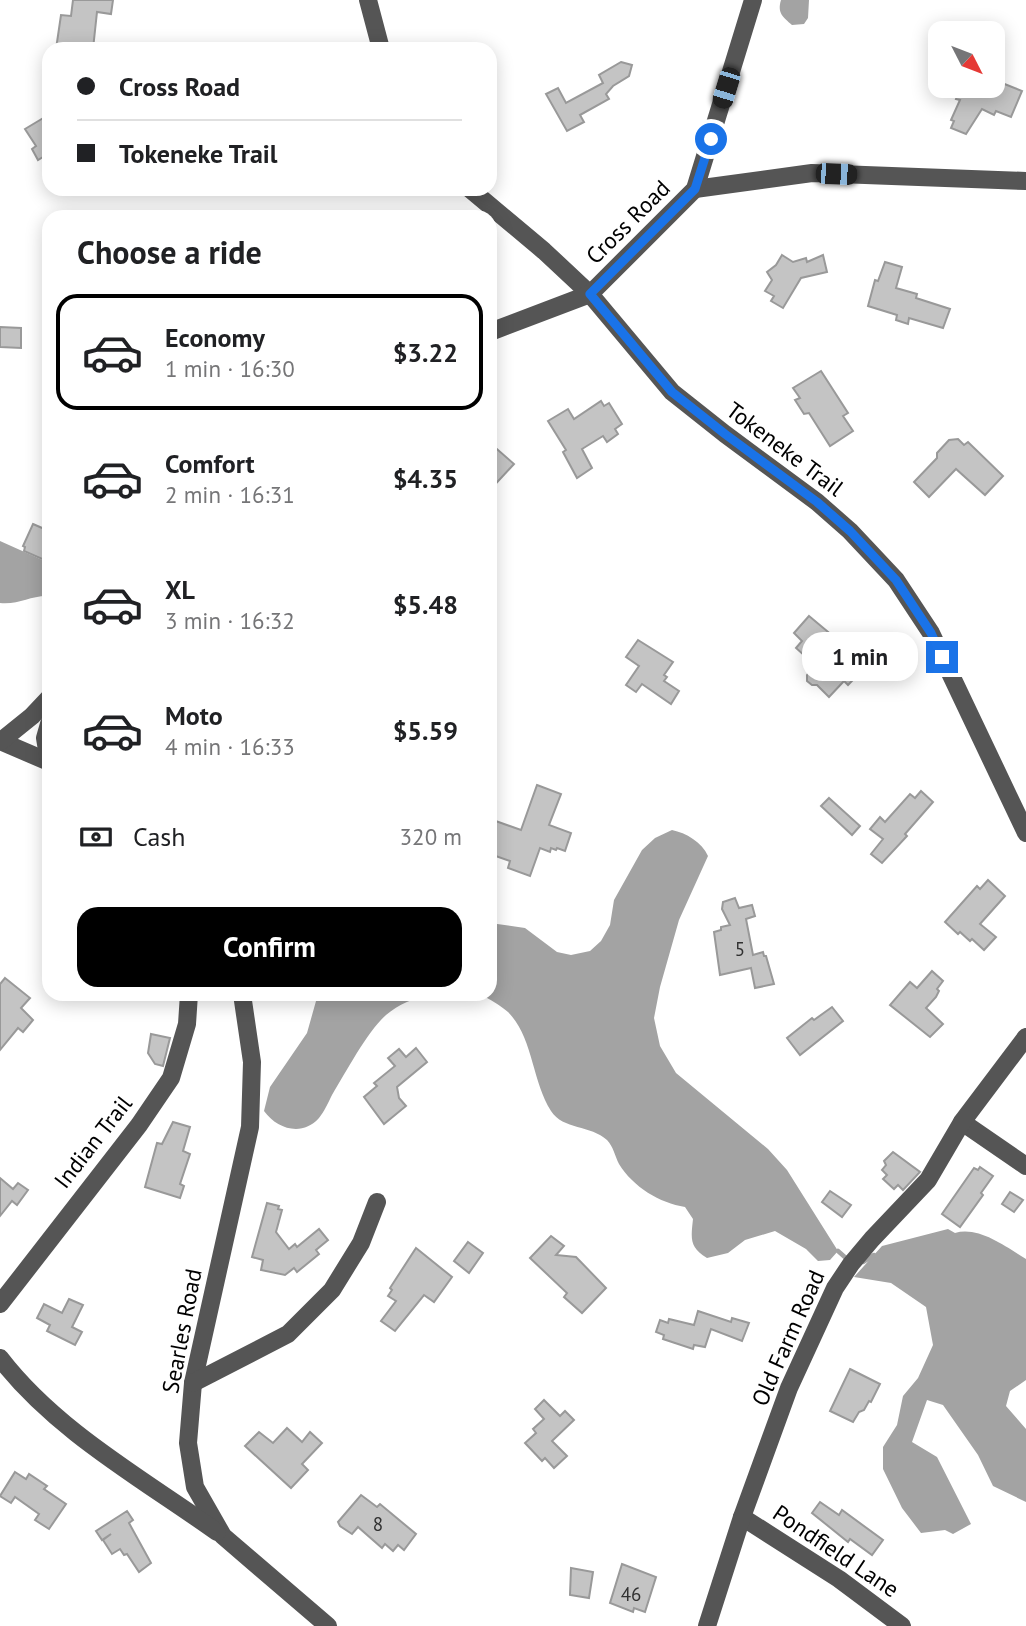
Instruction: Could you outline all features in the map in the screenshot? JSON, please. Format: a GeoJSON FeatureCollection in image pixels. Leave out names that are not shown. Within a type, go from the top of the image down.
{"type":"FeatureCollection","features":[{"type":"Feature","properties":{"kind":"street"},"geometry":{"type":"LineString","coordinates":[[368,0],[380,42]]}},
{"type":"Feature","properties":{"kind":"street","name":"Cross Road"},"geometry":{"type":"LineString","coordinates":[[497,329],[590,294],[695,189],[753,0]]}},
{"type":"Feature","properties":{"kind":"street"},"geometry":{"type":"LineString","coordinates":[[695,189],[812,173],[1026,181]]}},
{"type":"Feature","properties":{"kind":"street","name":"Tokeneke Trail"},"geometry":{"type":"LineString","coordinates":[[478,196],[495,210]]}},
{"type":"Feature","properties":{"kind":"street","name":"Tokeneke Trail"},"geometry":{"type":"LineString","coordinates":[[497,212],[590,294],[672,392],[817,502],[850,531],[896,580],[931,633],[1026,833]]}},
{"type":"Feature","properties":{"kind":"street"},"geometry":{"type":"LineString","coordinates":[[42,705],[0,741],[42,759]]}},
{"type":"Feature","properties":{"kind":"street","name":"Indian Trail"},"geometry":{"type":"LineString","coordinates":[[0,1304],[139,1125],[171,1077],[187,1024],[188,1001]]}},
{"type":"Feature","properties":{"kind":"street","name":"Searles Road"},"geometry":{"type":"LineString","coordinates":[[243,1001],[252,1062],[250,1127],[193,1383],[188,1443],[195,1487],[223,1536],[328,1626]]}},
{"type":"Feature","properties":{"kind":"street","name":"Old Farm Road"},"geometry":{"type":"LineString","coordinates":[[707,1626],[742,1517],[789,1388],[835,1288],[872,1239],[928,1180],[962,1122],[1026,1037]]}},
{"type":"Feature","properties":{"kind":"street"},"geometry":{"type":"LineString","coordinates":[[962,1122],[1026,1166]]}},
{"type":"Feature","properties":{"kind":"street"},"geometry":{"type":"LineString","coordinates":[[193,1383],[288,1334],[332,1290],[360,1242],[377,1202]]}},
{"type":"Feature","properties":{"kind":"street"},"geometry":{"type":"LineString","coordinates":[[0,1358],[12,1374],[72,1430],[223,1536]]}},
{"type":"Feature","properties":{"kind":"street","name":"Pondfield Lane"},"geometry":{"type":"LineString","coordinates":[[742,1517],[839,1579],[902,1626]]}},
{"type":"Feature","properties":{"kind":"shaded area"},"geometry":{"type":"Polygon","coordinates":[[[781,0],[809,0],[808,18],[804,24],[792,25],[786,20],[780,12],[781,0]]]}},
{"type":"Feature","properties":{"kind":"shaded area"},"geometry":{"type":"Polygon","coordinates":[[[0,541],[42,560],[42,597],[0,603],[0,541]]]}},
{"type":"Feature","properties":{"kind":"shaded area"},"geometry":{"type":"Polygon","coordinates":[[[672,830],[683,833],[702,846],[708,856],[679,920],[660,987],[654,1018],[660,1046],[676,1073],[768,1149],[787,1170],[838,1251],[830,1260],[818,1261],[806,1249],[775,1231],[745,1240],[728,1253],[707,1258],[701,1254],[692,1242],[693,1219],[685,1207],[657,1198],[639,1187],[619,1164],[607,1140],[593,1132],[570,1125],[551,1111],[523,1034],[508,1012],[492,1001],[497,1001],[497,924],[525,928],[557,952],[571,955],[590,951],[601,941],[610,925],[614,900],[642,850],[655,838],[672,830]]]}},
{"type":"Feature","properties":{"kind":"shaded area"},"geometry":{"type":"Polygon","coordinates":[[[316,1001],[409,1001],[379,1022],[350,1064],[319,1118],[305,1127],[290,1128],[276,1122],[264,1111],[270,1087],[307,1033],[316,1001]]]}},
{"type":"Feature","properties":{"kind":"shaded area"},"geometry":{"type":"Polygon","coordinates":[[[948,1229],[955,1233],[973,1232],[983,1235],[1026,1259],[1026,1380],[1010,1391],[1006,1406],[1026,1429],[1026,1502],[993,1486],[978,1455],[943,1405],[927,1400],[912,1442],[937,1457],[971,1524],[953,1534],[945,1530],[921,1533],[902,1508],[883,1469],[883,1447],[897,1425],[903,1396],[918,1378],[933,1345],[926,1307],[891,1283],[854,1277],[882,1246],[948,1229]]]}},
{"type":"Feature","properties":{"kind":"building"},"geometry":{"type":"Polygon","coordinates":[[[73,0],[113,0],[111,14],[97,12],[94,42],[57,42],[61,15],[71,16],[73,0]]]}},
{"type":"Feature","properties":{"kind":"building"},"geometry":{"type":"Polygon","coordinates":[[[621,62],[632,65],[629,76],[606,94],[609,99],[580,115],[584,122],[567,131],[546,94],[558,88],[566,103],[603,83],[599,75],[621,62]]]}},
{"type":"Feature","properties":{"kind":"building"},"geometry":{"type":"Polygon","coordinates":[[[1005,84],[1022,91],[1011,117],[996,111],[994,115],[982,109],[966,134],[951,128],[954,121],[951,120],[960,100],[956,99],[1005,98],[1005,84]]]}},
{"type":"Feature","properties":{"kind":"building"},"geometry":{"type":"Polygon","coordinates":[[[42,119],[42,158],[38,160],[32,149],[36,146],[25,129],[42,119]]]}},
{"type":"Feature","properties":{"kind":"building"},"geometry":{"type":"Polygon","coordinates":[[[782,255],[793,262],[806,258],[807,262],[823,255],[827,272],[801,278],[783,308],[771,301],[774,296],[765,291],[772,280],[767,272],[776,265],[782,255]]]}},
{"type":"Feature","properties":{"kind":"building"},"geometry":{"type":"Polygon","coordinates":[[[885,262],[902,267],[896,288],[950,309],[943,328],[909,318],[908,324],[896,320],[897,315],[868,306],[875,280],[878,281],[885,262]]]}},
{"type":"Feature","properties":{"kind":"building"},"geometry":{"type":"Polygon","coordinates":[[[0,327],[21,328],[21,348],[0,347],[0,327]]]}},
{"type":"Feature","properties":{"kind":"building"},"geometry":{"type":"Polygon","coordinates":[[[821,371],[848,413],[843,416],[853,431],[830,446],[809,413],[804,414],[795,400],[800,398],[793,388],[821,371]]]}},
{"type":"Feature","properties":{"kind":"building"},"geometry":{"type":"Polygon","coordinates":[[[601,401],[604,406],[609,403],[622,424],[615,429],[618,434],[607,442],[603,436],[582,449],[592,468],[577,478],[563,452],[566,450],[548,421],[568,409],[574,419],[601,401]]]}},
{"type":"Feature","properties":{"kind":"building"},"geometry":{"type":"Polygon","coordinates":[[[958,439],[964,445],[968,442],[1003,476],[985,495],[956,469],[929,497],[914,482],[937,458],[937,453],[949,440],[958,439]]]}},
{"type":"Feature","properties":{"kind":"building"},"geometry":{"type":"Polygon","coordinates":[[[497,449],[514,464],[497,482],[497,449]]]}},
{"type":"Feature","properties":{"kind":"building"},"geometry":{"type":"Polygon","coordinates":[[[33,524],[42,528],[42,559],[24,551],[23,546],[33,524]]]}},
{"type":"Feature","properties":{"kind":"building"},"geometry":{"type":"Polygon","coordinates":[[[809,616],[852,652],[856,648],[871,661],[848,685],[844,681],[829,697],[817,685],[807,681],[807,675],[815,665],[796,648],[802,641],[794,633],[809,616]]]}},
{"type":"Feature","properties":{"kind":"building"},"geometry":{"type":"Polygon","coordinates":[[[638,640],[673,662],[664,675],[667,677],[664,681],[679,691],[671,704],[642,684],[636,692],[626,685],[639,666],[626,657],[638,640]]]}},
{"type":"Feature","properties":{"kind":"building"},"geometry":{"type":"Polygon","coordinates":[[[537,785],[561,794],[549,825],[571,833],[565,851],[551,848],[550,852],[540,848],[530,876],[508,868],[510,861],[497,856],[497,821],[521,830],[537,785]]]}},
{"type":"Feature","properties":{"kind":"building"},"geometry":{"type":"Polygon","coordinates":[[[921,791],[933,802],[882,863],[871,854],[883,839],[870,829],[880,817],[885,822],[910,794],[915,798],[921,791]]]}},
{"type":"Feature","properties":{"kind":"building"},"geometry":{"type":"Polygon","coordinates":[[[829,798],[860,826],[852,835],[821,806],[829,798]]]}},
{"type":"Feature","properties":{"kind":"building"},"geometry":{"type":"Polygon","coordinates":[[[988,880],[1005,896],[980,924],[996,937],[984,950],[972,939],[970,941],[960,932],[958,934],[945,922],[977,886],[980,889],[988,880]]]}},
{"type":"Feature","properties":{"kind":"building"},"geometry":{"type":"Polygon","coordinates":[[[735,898],[739,908],[752,905],[755,916],[746,919],[753,955],[763,952],[766,956],[774,984],[755,988],[751,968],[720,975],[714,932],[730,925],[722,909],[723,902],[735,898]]]}},
{"type":"Feature","properties":{"kind":"building"},"geometry":{"type":"Polygon","coordinates":[[[932,971],[943,981],[937,989],[939,991],[936,997],[926,1008],[943,1024],[930,1037],[890,1005],[910,982],[917,988],[932,971]]]}},
{"type":"Feature","properties":{"kind":"building"},"geometry":{"type":"Polygon","coordinates":[[[5,978],[30,998],[21,1008],[33,1020],[23,1032],[18,1028],[0,1050],[0,984],[5,978]]]}},
{"type":"Feature","properties":{"kind":"building"},"geometry":{"type":"Polygon","coordinates":[[[832,1007],[843,1021],[800,1055],[787,1038],[812,1018],[814,1020],[832,1007]]]}},
{"type":"Feature","properties":{"kind":"building"},"geometry":{"type":"Polygon","coordinates":[[[151,1034],[170,1038],[163,1066],[155,1064],[148,1053],[151,1034]]]}},
{"type":"Feature","properties":{"kind":"building"},"geometry":{"type":"Polygon","coordinates":[[[416,1048],[427,1062],[397,1087],[399,1098],[406,1106],[384,1124],[364,1097],[377,1086],[374,1083],[395,1066],[388,1058],[399,1049],[406,1057],[416,1048]]]}},
{"type":"Feature","properties":{"kind":"building"},"geometry":{"type":"Polygon","coordinates":[[[173,1122],[190,1127],[183,1151],[190,1154],[180,1184],[184,1186],[180,1198],[145,1187],[157,1143],[162,1144],[173,1122]]]}},
{"type":"Feature","properties":{"kind":"building"},"geometry":{"type":"Polygon","coordinates":[[[893,1152],[920,1172],[903,1190],[898,1185],[894,1189],[883,1179],[887,1175],[882,1170],[886,1165],[884,1161],[893,1152]]]}},
{"type":"Feature","properties":{"kind":"building"},"geometry":{"type":"Polygon","coordinates":[[[980,1167],[993,1176],[960,1227],[942,1214],[974,1168],[978,1170],[980,1167]]]}},
{"type":"Feature","properties":{"kind":"building"},"geometry":{"type":"Polygon","coordinates":[[[0,1178],[13,1189],[18,1183],[28,1190],[17,1205],[12,1201],[0,1216],[0,1178]]]}},
{"type":"Feature","properties":{"kind":"building"},"geometry":{"type":"Polygon","coordinates":[[[830,1191],[851,1205],[842,1217],[822,1202],[830,1191]]]}},
{"type":"Feature","properties":{"kind":"building"},"geometry":{"type":"Polygon","coordinates":[[[1010,1192],[1023,1200],[1014,1212],[1002,1204],[1010,1192]]]}},
{"type":"Feature","properties":{"kind":"building"},"geometry":{"type":"Polygon","coordinates":[[[267,1203],[279,1206],[278,1209],[282,1210],[276,1232],[289,1249],[295,1244],[297,1247],[319,1229],[328,1240],[316,1250],[319,1254],[297,1272],[294,1268],[285,1275],[261,1270],[263,1260],[252,1257],[267,1203]]]}},
{"type":"Feature","properties":{"kind":"building"},"geometry":{"type":"Polygon","coordinates":[[[551,1236],[564,1246],[556,1255],[576,1257],[606,1288],[582,1313],[564,1297],[567,1293],[530,1258],[551,1236]]]}},
{"type":"Feature","properties":{"kind":"building"},"geometry":{"type":"Polygon","coordinates":[[[468,1242],[483,1253],[469,1273],[454,1261],[468,1242]]]}},
{"type":"Feature","properties":{"kind":"building"},"geometry":{"type":"Polygon","coordinates":[[[416,1248],[452,1277],[434,1302],[424,1295],[395,1331],[381,1321],[396,1301],[388,1296],[392,1290],[390,1288],[416,1248]]]}},
{"type":"Feature","properties":{"kind":"building"},"geometry":{"type":"Polygon","coordinates":[[[69,1299],[83,1305],[72,1327],[82,1332],[75,1345],[47,1331],[50,1325],[37,1318],[44,1304],[62,1313],[69,1299]]]}},
{"type":"Feature","properties":{"kind":"building"},"geometry":{"type":"Polygon","coordinates":[[[698,1311],[731,1322],[732,1318],[749,1323],[742,1341],[711,1329],[705,1347],[694,1345],[693,1349],[663,1339],[664,1335],[656,1332],[660,1320],[668,1323],[669,1319],[694,1325],[698,1311]]]}},
{"type":"Feature","properties":{"kind":"building"},"geometry":{"type":"Polygon","coordinates":[[[850,1369],[880,1384],[871,1402],[859,1412],[853,1422],[830,1411],[850,1369]]]}},
{"type":"Feature","properties":{"kind":"building"},"geometry":{"type":"Polygon","coordinates":[[[544,1400],[560,1416],[565,1411],[574,1420],[552,1441],[567,1456],[554,1468],[545,1458],[542,1461],[525,1443],[536,1433],[533,1429],[544,1419],[535,1409],[544,1400]]]}},
{"type":"Feature","properties":{"kind":"building"},"geometry":{"type":"Polygon","coordinates":[[[287,1428],[302,1442],[310,1432],[322,1443],[302,1464],[308,1470],[291,1488],[245,1446],[259,1432],[273,1443],[287,1428]]]}},
{"type":"Feature","properties":{"kind":"building"},"geometry":{"type":"Polygon","coordinates":[[[15,1472],[26,1479],[29,1474],[47,1486],[44,1489],[66,1504],[49,1529],[35,1520],[39,1514],[15,1497],[11,1503],[0,1496],[15,1472]]]}},
{"type":"Feature","properties":{"kind":"building"},"geometry":{"type":"Polygon","coordinates":[[[361,1495],[377,1507],[380,1504],[416,1534],[404,1550],[398,1545],[393,1551],[385,1544],[382,1548],[358,1527],[352,1534],[340,1526],[338,1522],[361,1495]]]}},
{"type":"Feature","properties":{"kind":"building"},"geometry":{"type":"Polygon","coordinates":[[[820,1502],[839,1515],[842,1510],[883,1540],[872,1555],[850,1539],[848,1542],[812,1513],[820,1502]]]}},
{"type":"Feature","properties":{"kind":"building"},"geometry":{"type":"Polygon","coordinates":[[[127,1511],[133,1520],[129,1523],[151,1563],[139,1572],[127,1554],[124,1555],[120,1549],[112,1554],[103,1540],[111,1534],[102,1540],[96,1531],[127,1511]]]}},
{"type":"Feature","properties":{"kind":"building"},"geometry":{"type":"Polygon","coordinates":[[[622,1564],[656,1577],[645,1612],[634,1608],[633,1612],[610,1603],[622,1564]]]}},
{"type":"Feature","properties":{"kind":"building"},"geometry":{"type":"Polygon","coordinates":[[[571,1568],[593,1572],[589,1598],[570,1595],[571,1568]]]}},
{"type":"Feature","properties":{"kind":"waterway"},"geometry":{"type":"LineString","coordinates":[[838,1251],[847,1259]]}},
{"type":"Feature","properties":{"kind":"waterway"},"geometry":{"type":"LineString","coordinates":[[863,1262],[874,1255]]}},
{"type":"Feature","properties":{"kind":"route"},"geometry":{"type":"LineString","coordinates":[[711,139],[695,189],[590,294],[672,392],[817,502],[850,531],[896,580],[931,633],[942,657]]}}]}
